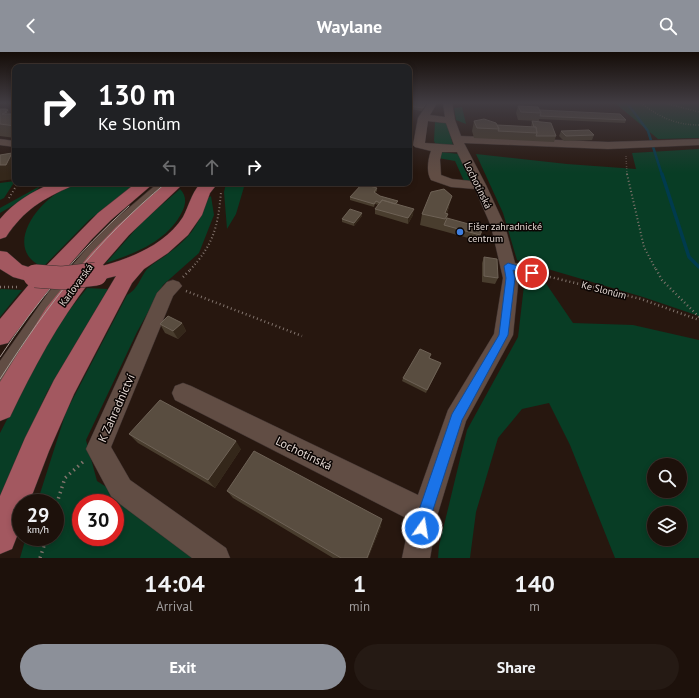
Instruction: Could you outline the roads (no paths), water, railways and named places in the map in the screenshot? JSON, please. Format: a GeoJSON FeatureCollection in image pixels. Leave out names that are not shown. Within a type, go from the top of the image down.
{"type":"FeatureCollection","features":[{"type":"Feature","properties":{"kind":"main road"},"geometry":{"type":"LineString","coordinates":[[0,233],[16,212],[37,197],[60,186]]}},
{"type":"Feature","properties":{"kind":"main road"},"geometry":{"type":"LineString","coordinates":[[0,336],[56,266],[84,236],[115,207],[142,186]]}},
{"type":"Feature","properties":{"kind":"main road","name":"Karlovarská"},"geometry":{"type":"LineString","coordinates":[[0,408],[41,334],[87,268],[136,217],[172,186]]}},
{"type":"Feature","properties":{"kind":"main road"},"geometry":{"type":"LineString","coordinates":[[188,186],[195,194],[196,207]]}},
{"type":"Feature","properties":{"kind":"main road"},"geometry":{"type":"LineString","coordinates":[[0,257],[6,264],[16,270],[29,282],[96,274],[125,266],[168,244],[190,221],[200,192],[213,186]]}},
{"type":"Feature","properties":{"kind":"main road"},"geometry":{"type":"LineString","coordinates":[[0,537],[35,448],[63,388],[124,279],[137,264],[149,255]]}},
{"type":"Feature","properties":{"kind":"street"},"geometry":{"type":"LineString","coordinates":[[422,127],[419,145],[437,148],[458,144],[661,146],[699,142]]}},
{"type":"Feature","properties":{"kind":"street","name":"Lochotínská"},"geometry":{"type":"LineString","coordinates":[[416,558],[425,513],[456,418],[504,335],[511,278],[498,226],[480,186],[458,144],[452,127]]}},
{"type":"Feature","properties":{"kind":"street"},"geometry":{"type":"LineString","coordinates":[[0,142],[12,144]]}},
{"type":"Feature","properties":{"kind":"street"},"geometry":{"type":"LineString","coordinates":[[437,148],[434,160],[435,177],[442,181],[480,186]]}},
{"type":"Feature","properties":{"kind":"street"},"geometry":{"type":"LineString","coordinates":[[37,197],[47,189],[48,186]]}},
{"type":"Feature","properties":{"kind":"street","name":"Karlovarská"},"geometry":{"type":"LineString","coordinates":[[0,357],[12,337],[76,257],[109,223],[153,186]]}},
{"type":"Feature","properties":{"kind":"street","name":"Karlovarská"},"geometry":{"type":"LineString","coordinates":[[0,379],[27,336],[76,269],[116,225],[162,186]]}},
{"type":"Feature","properties":{"kind":"street"},"geometry":{"type":"LineString","coordinates":[[508,266],[532,273]]}},
{"type":"Feature","properties":{"kind":"street","name":"K Zahradnictví"},"geometry":{"type":"LineString","coordinates":[[173,286],[166,294],[98,449],[121,489],[216,558]]}},
{"type":"Feature","properties":{"kind":"street","name":"Lochotínská"},"geometry":{"type":"LineString","coordinates":[[182,393],[425,513]]}},
{"type":"Feature","properties":{"kind":"waterway"},"geometry":{"type":"LineString","coordinates":[[645,127],[648,131],[662,175]]}},
{"type":"Feature","properties":{"kind":"waterway"},"geometry":{"type":"LineString","coordinates":[[662,174],[689,257],[699,267]]}},
{"type":"Feature","properties":{"kind":"tram line"},"geometry":{"type":"LineString","coordinates":[[0,379],[37,324],[75,274],[117,227],[163,186]]}},
{"type":"Feature","properties":{"kind":"tram line"},"geometry":{"type":"LineString","coordinates":[[0,357],[14,336],[60,277],[93,241],[129,206]]}},
{"type":"Feature","properties":{"kind":"place","name":"Fišer zahradnické centrum"},"geometry":{"type":"Point","coordinates":[460,232]}}]}
